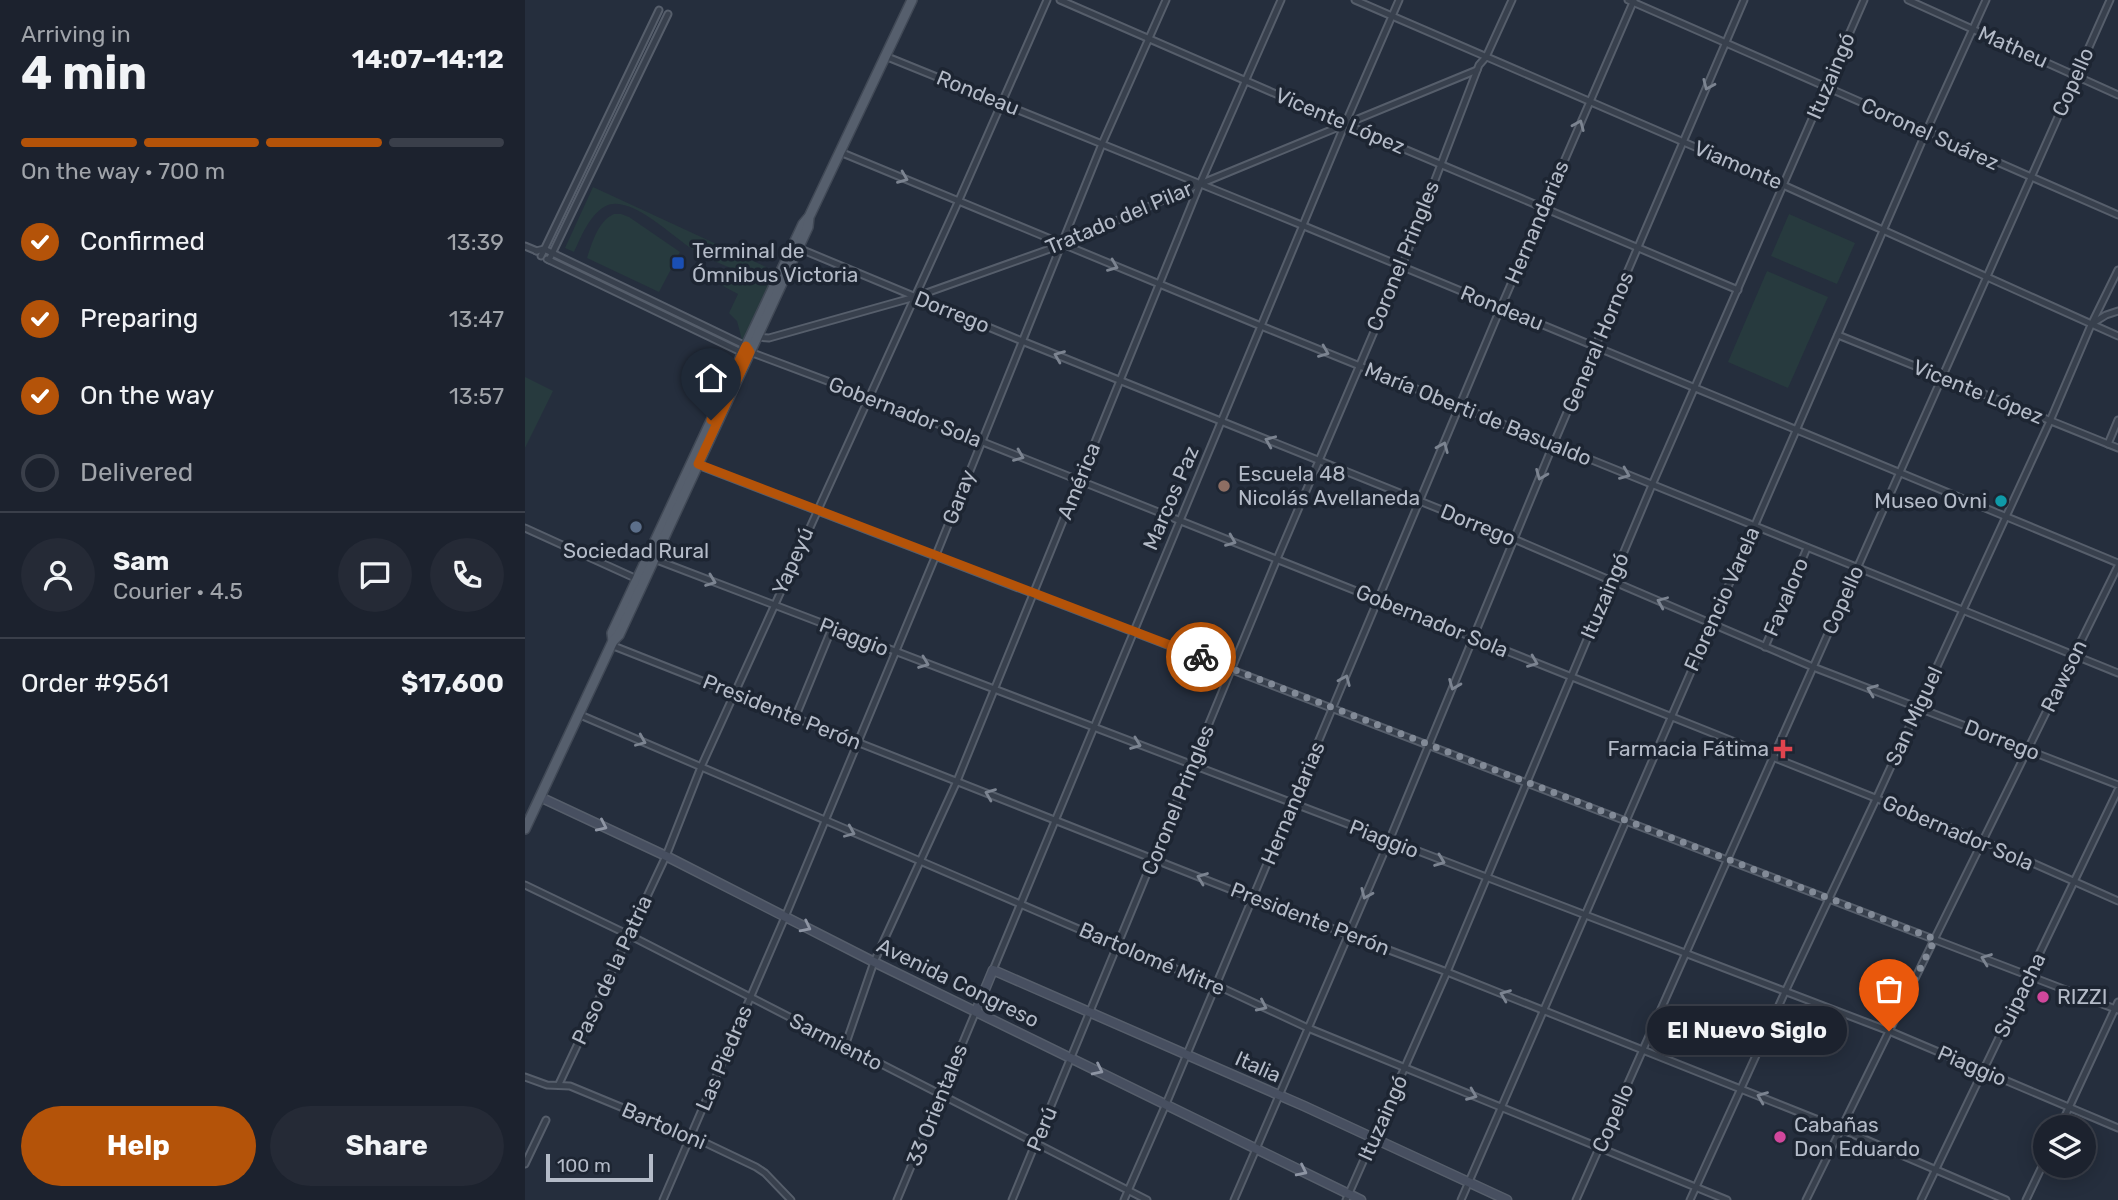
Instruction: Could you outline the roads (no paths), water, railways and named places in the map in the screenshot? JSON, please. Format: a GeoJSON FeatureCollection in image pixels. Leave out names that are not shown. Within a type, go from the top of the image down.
{"type":"FeatureCollection","features":[{"type":"Feature","properties":{"kind":"main road"},"geometry":{"type":"LineString","coordinates":[[754,336],[803,224],[809,217],[912,0]]}},
{"type":"Feature","properties":{"kind":"main road"},"geometry":{"type":"LineString","coordinates":[[525,830],[612,643],[619,635],[641,580],[746,350],[808,227],[809,217]]}},
{"type":"Feature","properties":{"kind":"main road"},"geometry":{"type":"LineString","coordinates":[[651,558],[698,464],[746,350]]}},
{"type":"Feature","properties":{"kind":"street","name":"Yapeyú"},"geometry":{"type":"LineString","coordinates":[[666,856],[701,767],[1047,0]]}},
{"type":"Feature","properties":{"kind":"street","name":"Vicente López"},"geometry":{"type":"LineString","coordinates":[[1060,0],[1738,290]]}},
{"type":"Feature","properties":{"kind":"street","name":"Garay"},"geometry":{"type":"LineString","coordinates":[[785,917],[936,555],[1102,144],[1166,0]]}},
{"type":"Feature","properties":{"kind":"street","name":"América"},"geometry":{"type":"LineString","coordinates":[[845,1046],[874,962],[957,781],[1200,184],[1281,0]]}},
{"type":"Feature","properties":{"kind":"street","name":"Viamonte"},"geometry":{"type":"LineString","coordinates":[[1355,0],[1783,185],[2118,336]]}},
{"type":"Feature","properties":{"kind":"street","name":"Marcos Paz"},"geometry":{"type":"LineString","coordinates":[[976,1011],[1399,0]]}},
{"type":"Feature","properties":{"kind":"street","name":"Coronel Pringles"},"geometry":{"type":"LineString","coordinates":[[1071,1058],[1276,559],[1402,266],[1477,70],[1486,57],[1512,0]]}},
{"type":"Feature","properties":{"kind":"street","name":"General Hornos"},"geometry":{"type":"LineString","coordinates":[[1234,1200],[1430,745],[1553,445],[1744,0]]}},
{"type":"Feature","properties":{"kind":"street","name":"Ituzaingó"},"geometry":{"type":"LineString","coordinates":[[1348,1197],[1864,0]]}},
{"type":"Feature","properties":{"kind":"street","name":"Matheu"},"geometry":{"type":"LineString","coordinates":[[1908,0],[2118,95]]}},
{"type":"Feature","properties":{"kind":"street","name":"Florencio Varela"},"geometry":{"type":"LineString","coordinates":[[1461,1200],[1670,716],[1986,0]]}},
{"type":"Feature","properties":{"kind":"street","name":"Copello"},"geometry":{"type":"LineString","coordinates":[[1576,1200],[2110,0]]}},
{"type":"Feature","properties":{"kind":"street","name":"Coronel Suárez"},"geometry":{"type":"LineString","coordinates":[[1632,1],[1726,45],[2118,215]]}},
{"type":"Feature","properties":{"kind":"street","name":"Hernandarias"},"geometry":{"type":"LineString","coordinates":[[1124,1200],[1632,1]]}},
{"type":"Feature","properties":{"kind":"street"},"geometry":{"type":"LineString","coordinates":[[539,254],[544,249],[659,10]]}},
{"type":"Feature","properties":{"kind":"street"},"geometry":{"type":"LineString","coordinates":[[549,260],[668,14]]}},
{"type":"Feature","properties":{"kind":"street"},"geometry":{"type":"LineString","coordinates":[[654,21],[663,24]]}},
{"type":"Feature","properties":{"kind":"street","name":"Rondeau"},"geometry":{"type":"LineString","coordinates":[[885,56],[1402,266],[2118,565]]}},
{"type":"Feature","properties":{"kind":"street","name":"Tratado del Pilar"},"geometry":{"type":"LineString","coordinates":[[754,336],[769,338],[915,297],[1061,245],[1200,184],[1477,70]]}},
{"type":"Feature","properties":{"kind":"street"},"geometry":{"type":"LineString","coordinates":[[621,89],[630,93]]}},
{"type":"Feature","properties":{"kind":"street","name":"María Oberti de Basualdo"},"geometry":{"type":"LineString","coordinates":[[840,152],[1159,285],[2118,673]]}},
{"type":"Feature","properties":{"kind":"street"},"geometry":{"type":"LineString","coordinates":[[575,184],[584,188]]}},
{"type":"Feature","properties":{"kind":"street"},"geometry":{"type":"LineString","coordinates":[[525,246],[549,260],[746,350]]}},
{"type":"Feature","properties":{"kind":"street","name":"Dorrego"},"geometry":{"type":"LineString","coordinates":[[798,248],[1420,501],[1813,667],[2028,750],[2118,788]]}},
{"type":"Feature","properties":{"kind":"street"},"geometry":{"type":"LineString","coordinates":[[544,249],[746,350]]}},
{"type":"Feature","properties":{"kind":"street","name":"San Miguel"},"geometry":{"type":"LineString","coordinates":[[1690,1200],[2118,270]]}},
{"type":"Feature","properties":{"kind":"street"},"geometry":{"type":"LineString","coordinates":[[2091,325],[2118,311]]}},
{"type":"Feature","properties":{"kind":"street","name":"Vicente López"},"geometry":{"type":"LineString","coordinates":[[1838,335],[2118,448]]}},
{"type":"Feature","properties":{"kind":"street","name":"Gobernador Sola"},"geometry":{"type":"LineString","coordinates":[[746,350],[981,441],[1983,841],[2118,901]]}},
{"type":"Feature","properties":{"kind":"street"},"geometry":{"type":"LineString","coordinates":[[2108,444],[2118,420]]}},
{"type":"Feature","properties":{"kind":"street"},"geometry":{"type":"LineString","coordinates":[[698,464],[2116,1009]]}},
{"type":"Feature","properties":{"kind":"street"},"geometry":{"type":"LineString","coordinates":[[525,528],[641,580]]}},
{"type":"Feature","properties":{"kind":"street","name":"Favaloro"},"geometry":{"type":"LineString","coordinates":[[1765,647],[1807,548]]}},
{"type":"Feature","properties":{"kind":"street","name":"Piaggio"},"geometry":{"type":"LineString","coordinates":[[651,558],[1889,1031],[2118,1128]]}},
{"type":"Feature","properties":{"kind":"street","name":"Rawson"},"geometry":{"type":"LineString","coordinates":[[1806,1200],[2118,565]]}},
{"type":"Feature","properties":{"kind":"street"},"geometry":{"type":"LineString","coordinates":[[795,718],[832,628]]}},
{"type":"Feature","properties":{"kind":"street","name":"Presidente Perón"},"geometry":{"type":"LineString","coordinates":[[612,643],[734,694],[1741,1089],[2005,1200]]}},
{"type":"Feature","properties":{"kind":"street","name":"Bartolomé Mitre"},"geometry":{"type":"LineString","coordinates":[[578,714],[1118,946],[1216,985],[1308,1028],[1727,1200]]}},
{"type":"Feature","properties":{"kind":"street","name":"Suipacha"},"geometry":{"type":"LineString","coordinates":[[1921,1200],[2118,788]]}},
{"type":"Feature","properties":{"kind":"street","name":"Avenida Congreso"},"geometry":{"type":"LineString","coordinates":[[540,797],[666,856],[874,962],[1257,1148],[1348,1197],[1361,1200]]}},
{"type":"Feature","properties":{"kind":"street","name":"Paso de la Patria"},"geometry":{"type":"LineString","coordinates":[[559,1084],[666,856]]}},
{"type":"Feature","properties":{"kind":"street","name":"Sarmiento"},"geometry":{"type":"LineString","coordinates":[[525,885],[629,935],[1147,1200]]}},
{"type":"Feature","properties":{"kind":"street","name":"Las Piedras"},"geometry":{"type":"LineString","coordinates":[[663,1200],[785,917]]}},
{"type":"Feature","properties":{"kind":"street","name":"Italia"},"geometry":{"type":"LineString","coordinates":[[993,970],[1507,1200]]}},
{"type":"Feature","properties":{"kind":"street"},"geometry":{"type":"LineString","coordinates":[[2066,1115],[2118,1002]]}},
{"type":"Feature","properties":{"kind":"street","name":"33 Orientales"},"geometry":{"type":"LineString","coordinates":[[897,1200],[976,1011]]}},
{"type":"Feature","properties":{"kind":"street","name":"Perú"},"geometry":{"type":"LineString","coordinates":[[1012,1200],[1071,1058]]}},
{"type":"Feature","properties":{"kind":"street","name":"Bartoloni"},"geometry":{"type":"LineString","coordinates":[[525,1077],[547,1085],[571,1086],[691,1136],[757,1167],[765,1173],[783,1197],[791,1200]]}},
{"type":"Feature","properties":{"kind":"street"},"geometry":{"type":"LineString","coordinates":[[525,1164],[546,1120]]}},
{"type":"Feature","properties":{"kind":"street"},"geometry":{"type":"LineString","coordinates":[[2027,1200],[2037,1178]]}},
{"type":"Feature","properties":{"kind":"place","name":"Terminal de Ómnibus Victoria"},"geometry":{"type":"Point","coordinates":[678,263]}},
{"type":"Feature","properties":{"kind":"place","name":"Escuela 48 Nicolás Avellaneda"},"geometry":{"type":"Point","coordinates":[1224,486]}},
{"type":"Feature","properties":{"kind":"place","name":"Museo Ovni"},"geometry":{"type":"Point","coordinates":[2001,501]}},
{"type":"Feature","properties":{"kind":"place","name":"Sociedad Rural"},"geometry":{"type":"Point","coordinates":[636,527]}},
{"type":"Feature","properties":{"kind":"place","name":"Farmacia Fátima"},"geometry":{"type":"Point","coordinates":[1783,749]}},
{"type":"Feature","properties":{"kind":"place","name":"RIZZI"},"geometry":{"type":"Point","coordinates":[2043,997]}},
{"type":"Feature","properties":{"kind":"place","name":"El Nuevo Siglo"},"geometry":{"type":"Point","coordinates":[1889,1031]}},
{"type":"Feature","properties":{"kind":"place","name":"Cabañas Don Eduardo"},"geometry":{"type":"Point","coordinates":[1780,1137]}}]}
